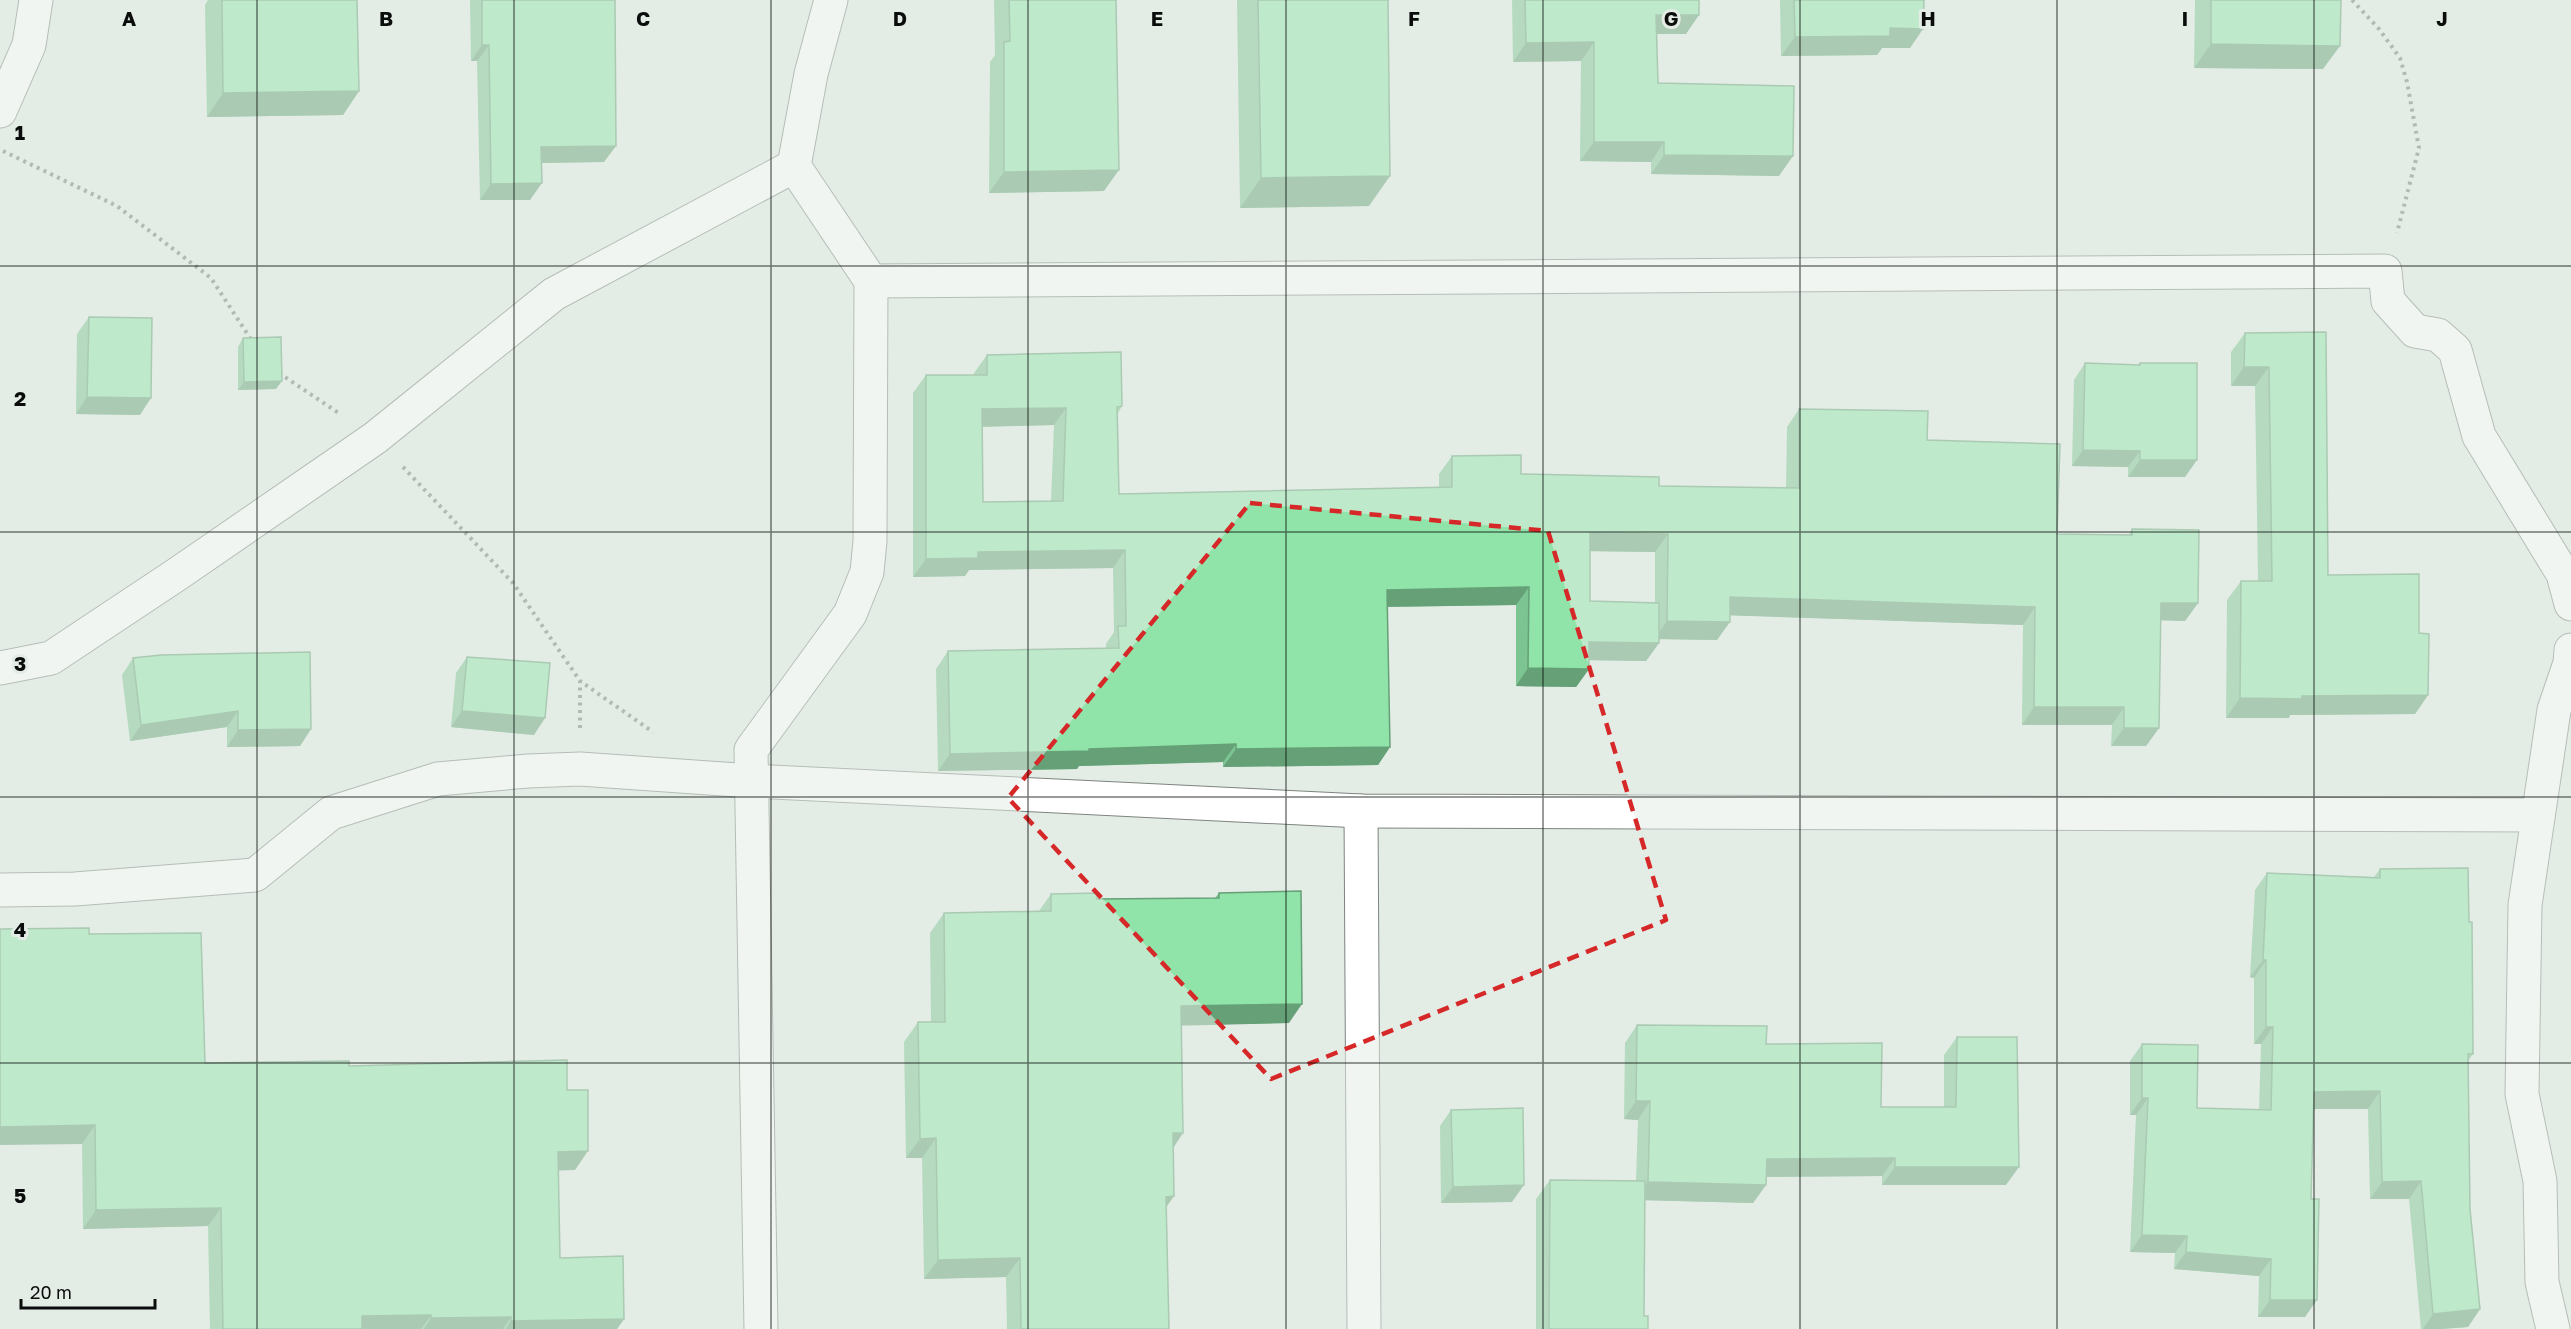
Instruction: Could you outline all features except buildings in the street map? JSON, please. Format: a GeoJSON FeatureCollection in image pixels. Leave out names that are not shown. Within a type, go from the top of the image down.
{"type":"FeatureCollection","features":[{"type":"Feature","properties":{"kind":"street"},"geometry":{"type":"LineString","coordinates":[[0,111],[29,45],[36,0]]}},
{"type":"Feature","properties":{"kind":"street"},"geometry":{"type":"LineString","coordinates":[[761,1329],[751,750],[850,614],[867,572],[870,529],[871,281],[794,166],[811,74],[831,0]]}},
{"type":"Feature","properties":{"kind":"street"},"geometry":{"type":"LineString","coordinates":[[0,668],[51,658],[176,574],[375,438],[554,294],[794,166]]}},
{"type":"Feature","properties":{"kind":"street"},"geometry":{"type":"LineString","coordinates":[[871,281],[2385,271],[2388,301],[2415,331],[2438,335],[2455,350],[2479,436],[2563,574],[2571,604]]}},
{"type":"Feature","properties":{"kind":"street"},"geometry":{"type":"LineString","coordinates":[[2552,1328],[2542,1282],[2540,1181],[2522,1094],[2524,905],[2554,710],[2570,663],[2571,650]]}},
{"type":"Feature","properties":{"kind":"street"},"geometry":{"type":"LineString","coordinates":[[0,890],[75,889],[255,875],[331,813],[438,779],[580,769],[752,781],[1360,812],[2538,815]]}},
{"type":"Feature","properties":{"kind":"street"},"geometry":{"type":"LineString","coordinates":[[1360,812],[1364,1329]]}},
{"type":"Feature","properties":{"kind":"path"},"geometry":{"type":"LineString","coordinates":[[2352,0],[2379,29],[2400,58],[2407,82],[2419,148],[2401,223],[2385,271]]}},
{"type":"Feature","properties":{"kind":"path"},"geometry":{"type":"LineString","coordinates":[[580,681],[580,769]]}},
{"type":"Feature","properties":{"kind":"highlighted area"},"geometry":{"type":"Polygon","coordinates":[[[1250,503],[1548,531],[1666,920],[1271,1079],[1008,798],[1250,503]]]}}]}
